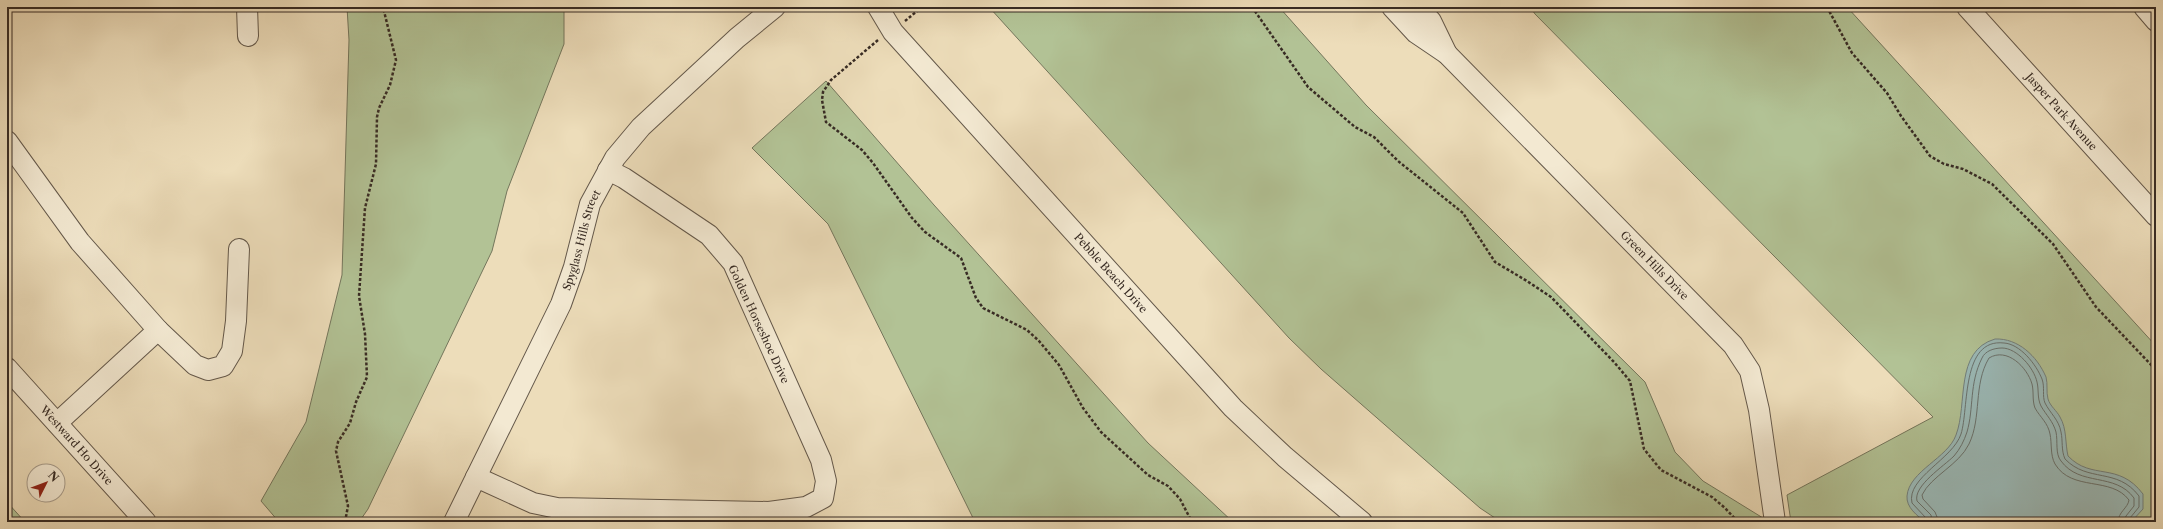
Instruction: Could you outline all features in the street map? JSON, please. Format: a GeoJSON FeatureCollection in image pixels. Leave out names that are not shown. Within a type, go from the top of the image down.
{"type":"FeatureCollection","features":[{"type":"Feature","properties":{"kind":"street"},"geometry":{"type":"LineString","coordinates":[[247,7],[248,36]]}},
{"type":"Feature","properties":{"kind":"street","name":"Spyglass Hills Street"},"geometry":{"type":"LineString","coordinates":[[454,522],[561,304],[574,267],[590,204],[615,158],[641,126],[737,38],[775,7]]}},
{"type":"Feature","properties":{"kind":"street","name":"Pebble Beach Drive"},"geometry":{"type":"LineString","coordinates":[[878,7],[892,30],[994,146],[1233,408],[1285,457],[1362,522]]}},
{"type":"Feature","properties":{"kind":"street","name":"Green Hills Drive"},"geometry":{"type":"LineString","coordinates":[[1392,7],[1416,33],[1447,54],[1733,345],[1750,372],[1754,387],[1759,410],[1775,522]]}},
{"type":"Feature","properties":{"kind":"street","name":"Green Hills Drive"},"geometry":{"type":"LineString","coordinates":[[1418,7],[1431,22],[1447,54]]}},
{"type":"Feature","properties":{"kind":"street","name":"Jasper Park Avenue"},"geometry":{"type":"LineString","coordinates":[[1967,7],[2156,216]]}},
{"type":"Feature","properties":{"kind":"street"},"geometry":{"type":"LineString","coordinates":[[2144,7],[2156,21]]}},
{"type":"Feature","properties":{"kind":"street"},"geometry":{"type":"LineString","coordinates":[[7,140],[80,242],[158,330],[195,365],[208,370],[223,366],[232,351],[236,321],[239,249]]}},
{"type":"Feature","properties":{"kind":"street","name":"Golden Horseshoe Drive"},"geometry":{"type":"LineString","coordinates":[[476,477],[533,503],[557,508],[769,512],[806,507],[823,498],[826,482],[821,460],[733,263],[709,235],[624,178],[608,170]]}},
{"type":"Feature","properties":{"kind":"street"},"geometry":{"type":"LineString","coordinates":[[57,423],[158,330]]}},
{"type":"Feature","properties":{"kind":"street","name":"Westward Ho Drive"},"geometry":{"type":"LineString","coordinates":[[7,368],[146,522]]}},
{"type":"Feature","properties":{"kind":"path"},"geometry":{"type":"LineString","coordinates":[[345,522],[348,506],[336,451],[338,442],[350,423],[356,402],[367,377],[365,334],[359,296],[365,208],[376,164],[377,117],[379,108],[390,85],[396,60],[383,7]]}},
{"type":"Feature","properties":{"kind":"path"},"geometry":{"type":"LineString","coordinates":[[922,7],[832,80],[823,92],[822,107],[826,122],[862,150],[912,218],[925,232],[961,258],[976,298],[983,308],[1027,330],[1039,341],[1058,366],[1082,408],[1101,432],[1148,475],[1168,486],[1180,499],[1192,522]]}},
{"type":"Feature","properties":{"kind":"path"},"geometry":{"type":"LineString","coordinates":[[1252,7],[1308,86],[1355,127],[1374,137],[1398,162],[1463,213],[1495,262],[1551,297],[1614,362],[1630,381],[1644,449],[1661,470],[1712,497],[1738,522]]}},
{"type":"Feature","properties":{"kind":"path"},"geometry":{"type":"LineString","coordinates":[[1827,7],[1852,53],[1887,93],[1925,150],[1944,164],[1963,169],[1992,184],[2052,244],[2096,307],[2156,370]]}},
{"type":"Feature","properties":{"kind":"green space"},"geometry":{"type":"Polygon","coordinates":[[[347,7],[564,7],[564,44],[507,191],[492,251],[368,509],[359,522],[279,522],[261,501],[306,422],[342,275],[349,40],[347,7]]]}},
{"type":"Feature","properties":{"kind":"green space"},"geometry":{"type":"Polygon","coordinates":[[[989,7],[1279,7],[1366,105],[1645,382],[1675,452],[1703,481],[1763,518],[1763,522],[1501,522],[1480,508],[1321,369],[1289,338],[989,7]]]}},
{"type":"Feature","properties":{"kind":"green space"},"geometry":{"type":"Polygon","coordinates":[[[1530,7],[1847,7],[2156,346],[2156,522],[1791,522],[1787,495],[1933,417],[1535,14],[1530,7]]]}},
{"type":"Feature","properties":{"kind":"green space"},"geometry":{"type":"Polygon","coordinates":[[[826,81],[934,205],[1148,443],[1233,522],[975,522],[828,224],[752,148],[826,81]]]}},
{"type":"Feature","properties":{"kind":"green space"},"geometry":{"type":"Polygon","coordinates":[[[7,502],[25,522],[7,522],[7,502]]]}},
{"type":"Feature","properties":{"kind":"water"},"geometry":{"type":"Polygon","coordinates":[[[1995,339],[2003,339],[2019,345],[2032,355],[2042,369],[2047,380],[2048,399],[2064,426],[2068,456],[2086,468],[2115,474],[2124,478],[2134,484],[2143,494],[2143,509],[2132,521],[1926,522],[1913,511],[1907,500],[1909,487],[1914,479],[1952,443],[1956,435],[1959,422],[1968,366],[1973,355],[1982,345],[1995,339]]]}}]}
